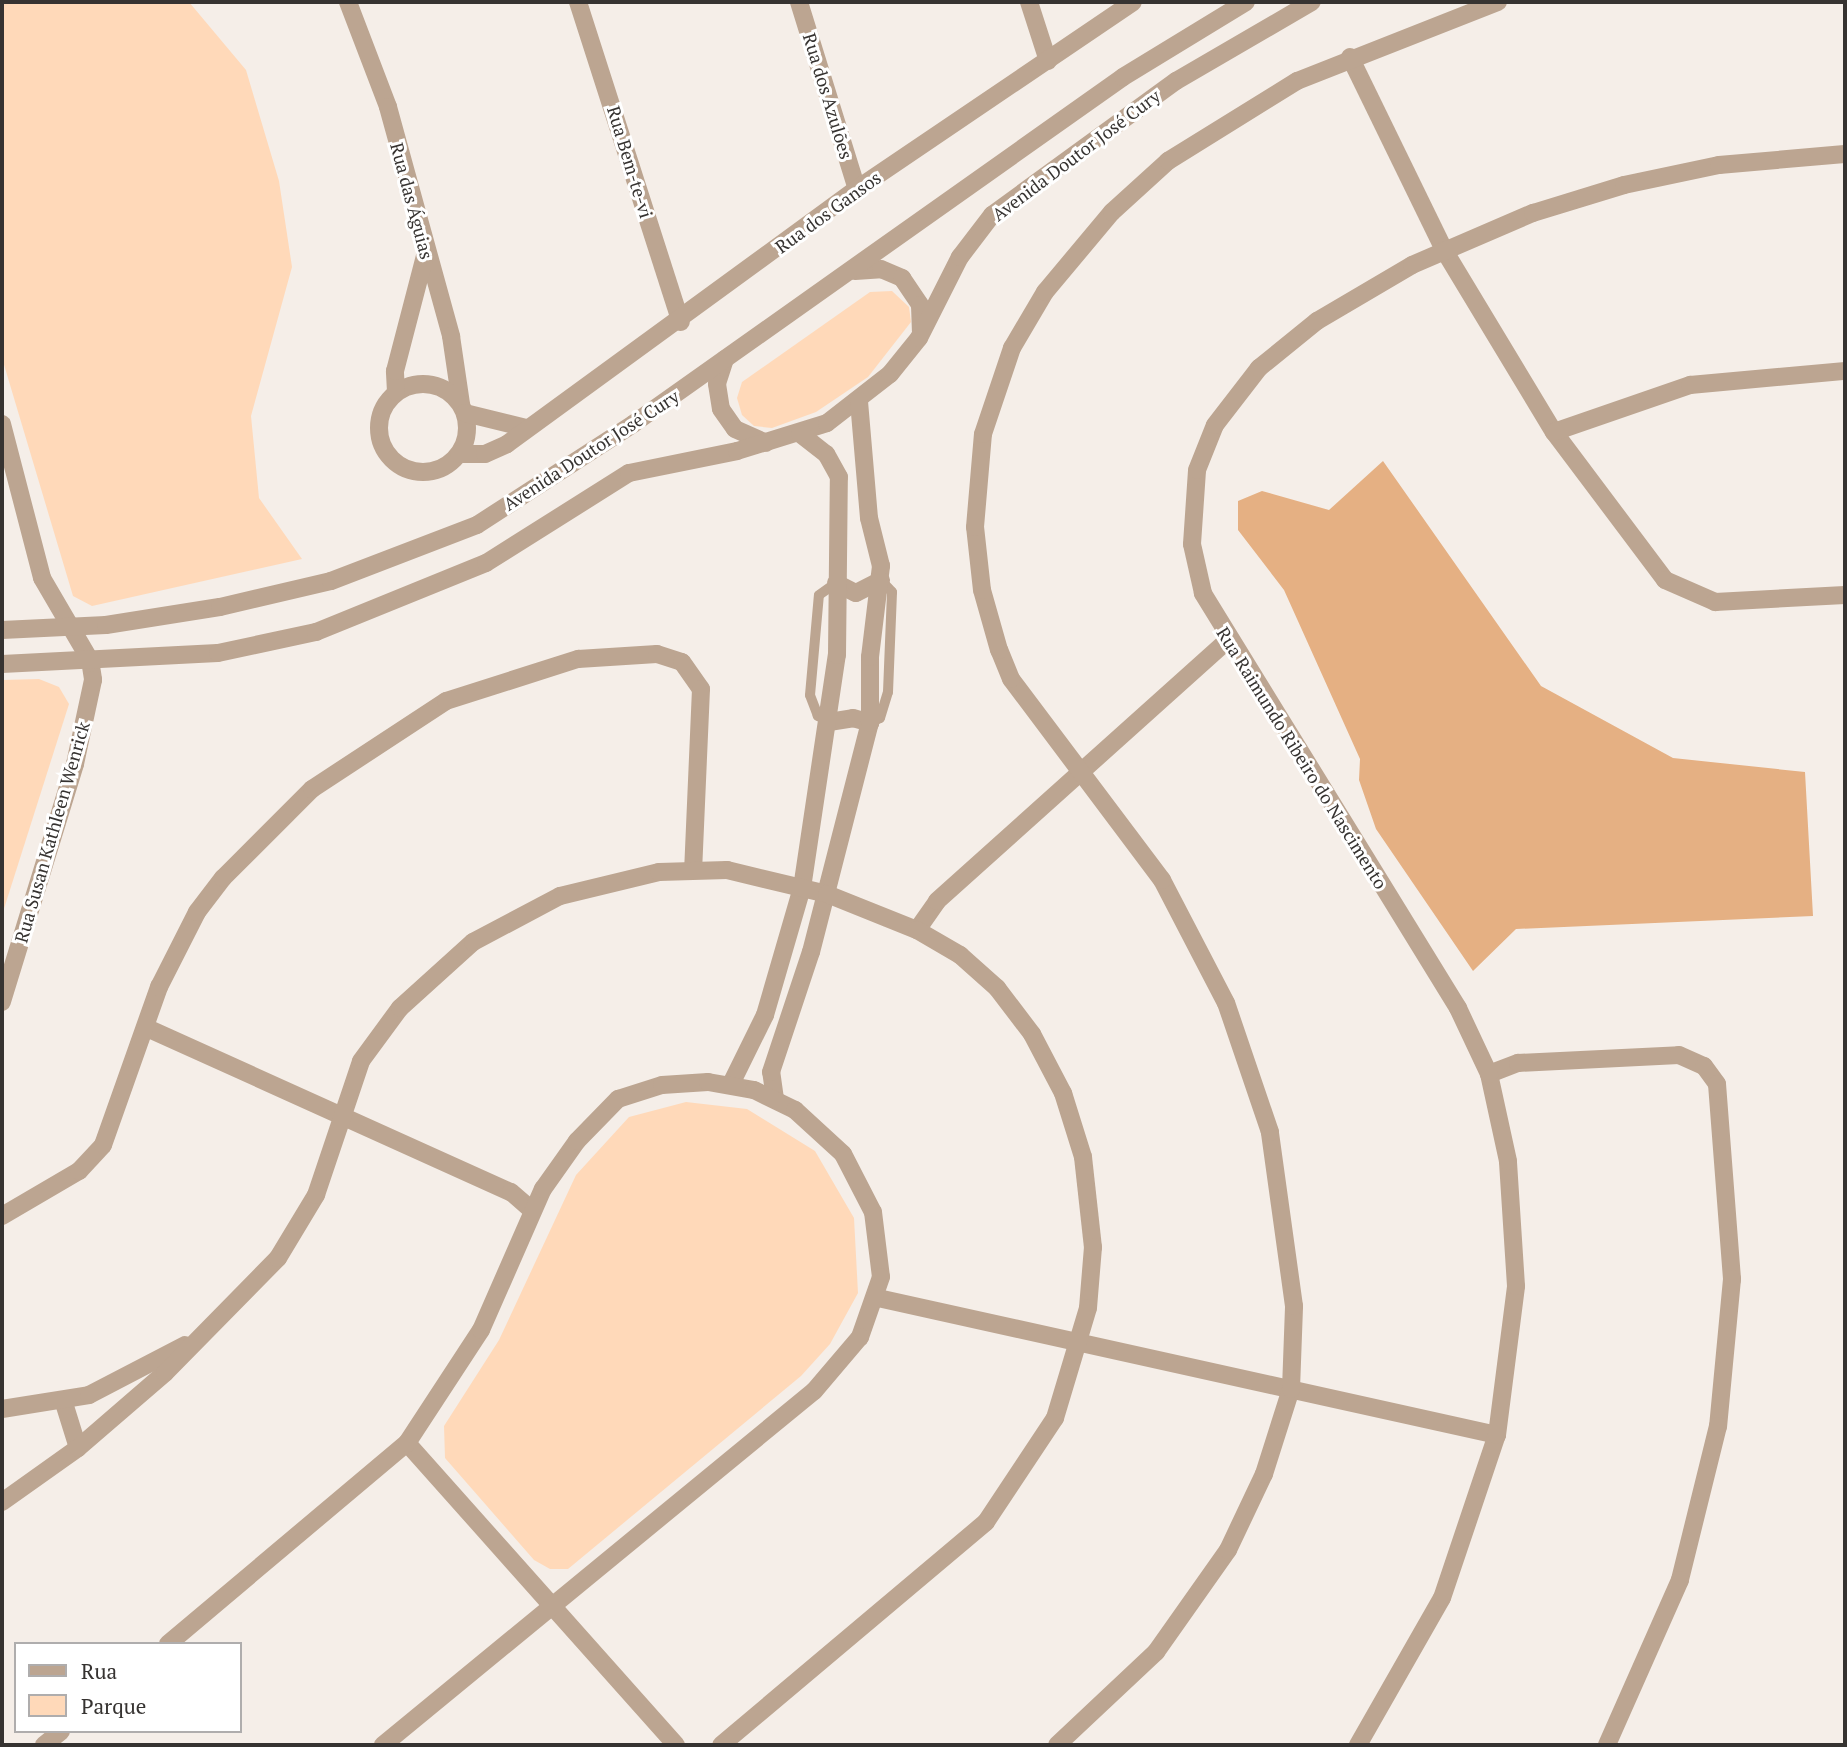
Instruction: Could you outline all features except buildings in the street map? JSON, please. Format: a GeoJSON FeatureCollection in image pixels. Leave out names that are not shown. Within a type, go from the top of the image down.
{"type":"FeatureCollection","features":[{"type":"Feature","properties":{"kind":"street","name":"Rua das Águias"},"geometry":{"type":"LineString","coordinates":[[348,2],[376,67],[425,256],[451,336],[463,409]]}},
{"type":"Feature","properties":{"kind":"street","name":"Rua Bem-te-vi"},"geometry":{"type":"LineString","coordinates":[[578,2],[681,322]]}},
{"type":"Feature","properties":{"kind":"street","name":"Rua dos Azulões"},"geometry":{"type":"LineString","coordinates":[[799,2],[857,189]]}},
{"type":"Feature","properties":{"kind":"street"},"geometry":{"type":"LineString","coordinates":[[1029,2],[1048,61]]}},
{"type":"Feature","properties":{"kind":"street","name":"Rua dos Gansos"},"geometry":{"type":"LineString","coordinates":[[459,454],[485,454],[526,428],[681,322],[857,189],[1133,2]]}},
{"type":"Feature","properties":{"kind":"street","name":"Avenida Doutor José Cury"},"geometry":{"type":"LineString","coordinates":[[2,630],[66,627],[220,607],[331,581],[477,525],[725,359],[1123,77],[1246,2]]}},
{"type":"Feature","properties":{"kind":"street","name":"Avenida Doutor José Cury"},"geometry":{"type":"LineString","coordinates":[[2,664],[218,653],[316,632],[486,563],[629,473],[800,434],[859,401],[919,338],[960,257],[992,215],[1176,81],[1312,2]]}},
{"type":"Feature","properties":{"kind":"street"},"geometry":{"type":"LineString","coordinates":[[1056,1745],[1128,1683],[1206,1585],[1253,1499],[1291,1389],[1294,1306],[1286,1218],[1243,1045],[1174,900],[1011,680],[982,590],[976,485],[1000,376],[1045,292],[1139,185],[1230,117],[1350,57],[1498,2]]}},
{"type":"Feature","properties":{"kind":"street"},"geometry":{"type":"LineString","coordinates":[[1350,57],[1444,250],[1555,432],[1678,589],[1716,602],[1845,595]]}},
{"type":"Feature","properties":{"kind":"street","name":"Rua Raimundo Ribeiro do Nascimento"},"geometry":{"type":"LineString","coordinates":[[1357,1745],[1442,1598],[1497,1434],[1511,1361],[1516,1249],[1508,1161],[1489,1074],[1458,1008],[1228,640],[1203,593],[1192,544],[1195,482],[1215,425],[1242,385],[1307,328],[1379,281],[1444,250],[1624,185],[1731,163],[1845,153]]}},
{"type":"Feature","properties":{"kind":"street"},"geometry":{"type":"LineString","coordinates":[[425,256],[395,371],[396,392],[378,428],[397,464],[423,472],[459,454],[463,409]]}},
{"type":"Feature","properties":{"kind":"street"},"geometry":{"type":"LineString","coordinates":[[847,274],[869,268],[902,278],[920,305],[919,338]]}},
{"type":"Feature","properties":{"kind":"street"},"geometry":{"type":"LineString","coordinates":[[725,359],[717,384],[721,409],[744,436],[766,443]]}},
{"type":"Feature","properties":{"kind":"street"},"geometry":{"type":"LineString","coordinates":[[1555,432],[1690,385],[1845,371]]}},
{"type":"Feature","properties":{"kind":"street"},"geometry":{"type":"LineString","coordinates":[[396,392],[438,386],[463,409],[526,428]]}},
{"type":"Feature","properties":{"kind":"street"},"geometry":{"type":"LineString","coordinates":[[775,1099],[771,1072],[827,894],[870,723],[870,657],[881,580],[859,401]]}},
{"type":"Feature","properties":{"kind":"street"},"geometry":{"type":"LineString","coordinates":[[2,424],[42,578],[66,627],[90,660]]}},
{"type":"Feature","properties":{"kind":"street"},"geometry":{"type":"LineString","coordinates":[[731,1084],[765,1015],[802,888],[830,722],[839,477],[826,454],[800,434]]}},
{"type":"Feature","properties":{"kind":"street"},"geometry":{"type":"LineString","coordinates":[[836,583],[856,593],[881,580]]}},
{"type":"Feature","properties":{"kind":"street"},"geometry":{"type":"LineString","coordinates":[[917,930],[936,901],[1078,771],[1228,640]]}},
{"type":"Feature","properties":{"kind":"street"},"geometry":{"type":"LineString","coordinates":[[2,1216],[71,1177],[103,1145],[147,1028],[159,987],[197,912],[280,817],[345,763],[420,715],[534,670],[657,654],[690,670],[701,689],[693,870]]}},
{"type":"Feature","properties":{"kind":"street","name":"Rua Susan Kathleen Wenrick"},"geometry":{"type":"LineString","coordinates":[[2,1002],[75,764],[93,680],[90,660]]}},
{"type":"Feature","properties":{"kind":"street"},"geometry":{"type":"LineString","coordinates":[[830,722],[853,718],[870,723]]}},
{"type":"Feature","properties":{"kind":"street"},"geometry":{"type":"LineString","coordinates":[[2,1502],[78,1448],[165,1373],[191,1341],[264,1274],[305,1217],[338,1114],[379,1034],[422,984],[473,942],[560,896],[626,877],[693,870],[738,872],[827,894],[917,930],[997,988],[1032,1034],[1063,1093],[1083,1157],[1092,1217],[1081,1343],[1042,1442],[986,1522],[721,1745]]}},
{"type":"Feature","properties":{"kind":"street"},"geometry":{"type":"LineString","coordinates":[[147,1028],[511,1192],[533,1210]]}},
{"type":"Feature","properties":{"kind":"street"},"geometry":{"type":"LineString","coordinates":[[1489,1074],[1518,1063],[1679,1055],[1704,1066],[1717,1084],[1732,1267],[1718,1426],[1680,1580],[1607,1745]]}},
{"type":"Feature","properties":{"kind":"street"},"geometry":{"type":"LineString","coordinates":[[170,1642],[407,1443],[481,1330],[533,1210],[571,1148],[618,1100],[685,1082],[731,1084],[775,1099],[813,1122],[856,1172],[878,1233],[878,1298],[846,1356],[814,1391],[383,1745]]}},
{"type":"Feature","properties":{"kind":"street"},"geometry":{"type":"LineString","coordinates":[[878,1298],[1497,1434]]}},
{"type":"Feature","properties":{"kind":"street"},"geometry":{"type":"LineString","coordinates":[[2,1409],[64,1403],[191,1341]]}},
{"type":"Feature","properties":{"kind":"street"},"geometry":{"type":"LineString","coordinates":[[64,1403],[78,1448]]}},
{"type":"Feature","properties":{"kind":"street"},"geometry":{"type":"LineString","coordinates":[[407,1443],[677,1745]]}},
{"type":"Feature","properties":{"kind":"street"},"geometry":{"type":"LineString","coordinates":[[44,1745],[59,1733]]}},
{"type":"Feature","properties":{"kind":"green space"},"geometry":{"type":"Polygon","coordinates":[[[2,2],[189,2],[246,70],[279,181],[292,267],[251,416],[259,498],[302,559],[92,606],[73,596],[2,358],[2,2]]]}},
{"type":"Feature","properties":{"kind":"green space"},"geometry":{"type":"Polygon","coordinates":[[[892,291],[909,307],[911,322],[868,377],[816,412],[772,428],[754,426],[742,415],[737,398],[742,382],[870,292],[892,291]]]}},
{"type":"Feature","properties":{"kind":"green space"},"geometry":{"type":"Polygon","coordinates":[[[39,679],[59,687],[69,704],[2,915],[2,680],[39,679]]]}},
{"type":"Feature","properties":{"kind":"green space"},"geometry":{"type":"Polygon","coordinates":[[[686,1102],[747,1109],[815,1151],[854,1218],[858,1293],[830,1344],[801,1376],[568,1569],[550,1569],[534,1560],[445,1458],[444,1426],[499,1340],[576,1175],[629,1117],[686,1102]]]}},
{"type":"Feature","properties":{"kind":"shaded area"},"geometry":{"type":"Polygon","coordinates":[[[1383,461],[1541,686],[1673,758],[1805,772],[1813,916],[1516,929],[1473,971],[1376,829],[1359,780],[1360,759],[1284,590],[1238,530],[1238,501],[1262,491],[1329,510],[1383,461]]]}}]}
